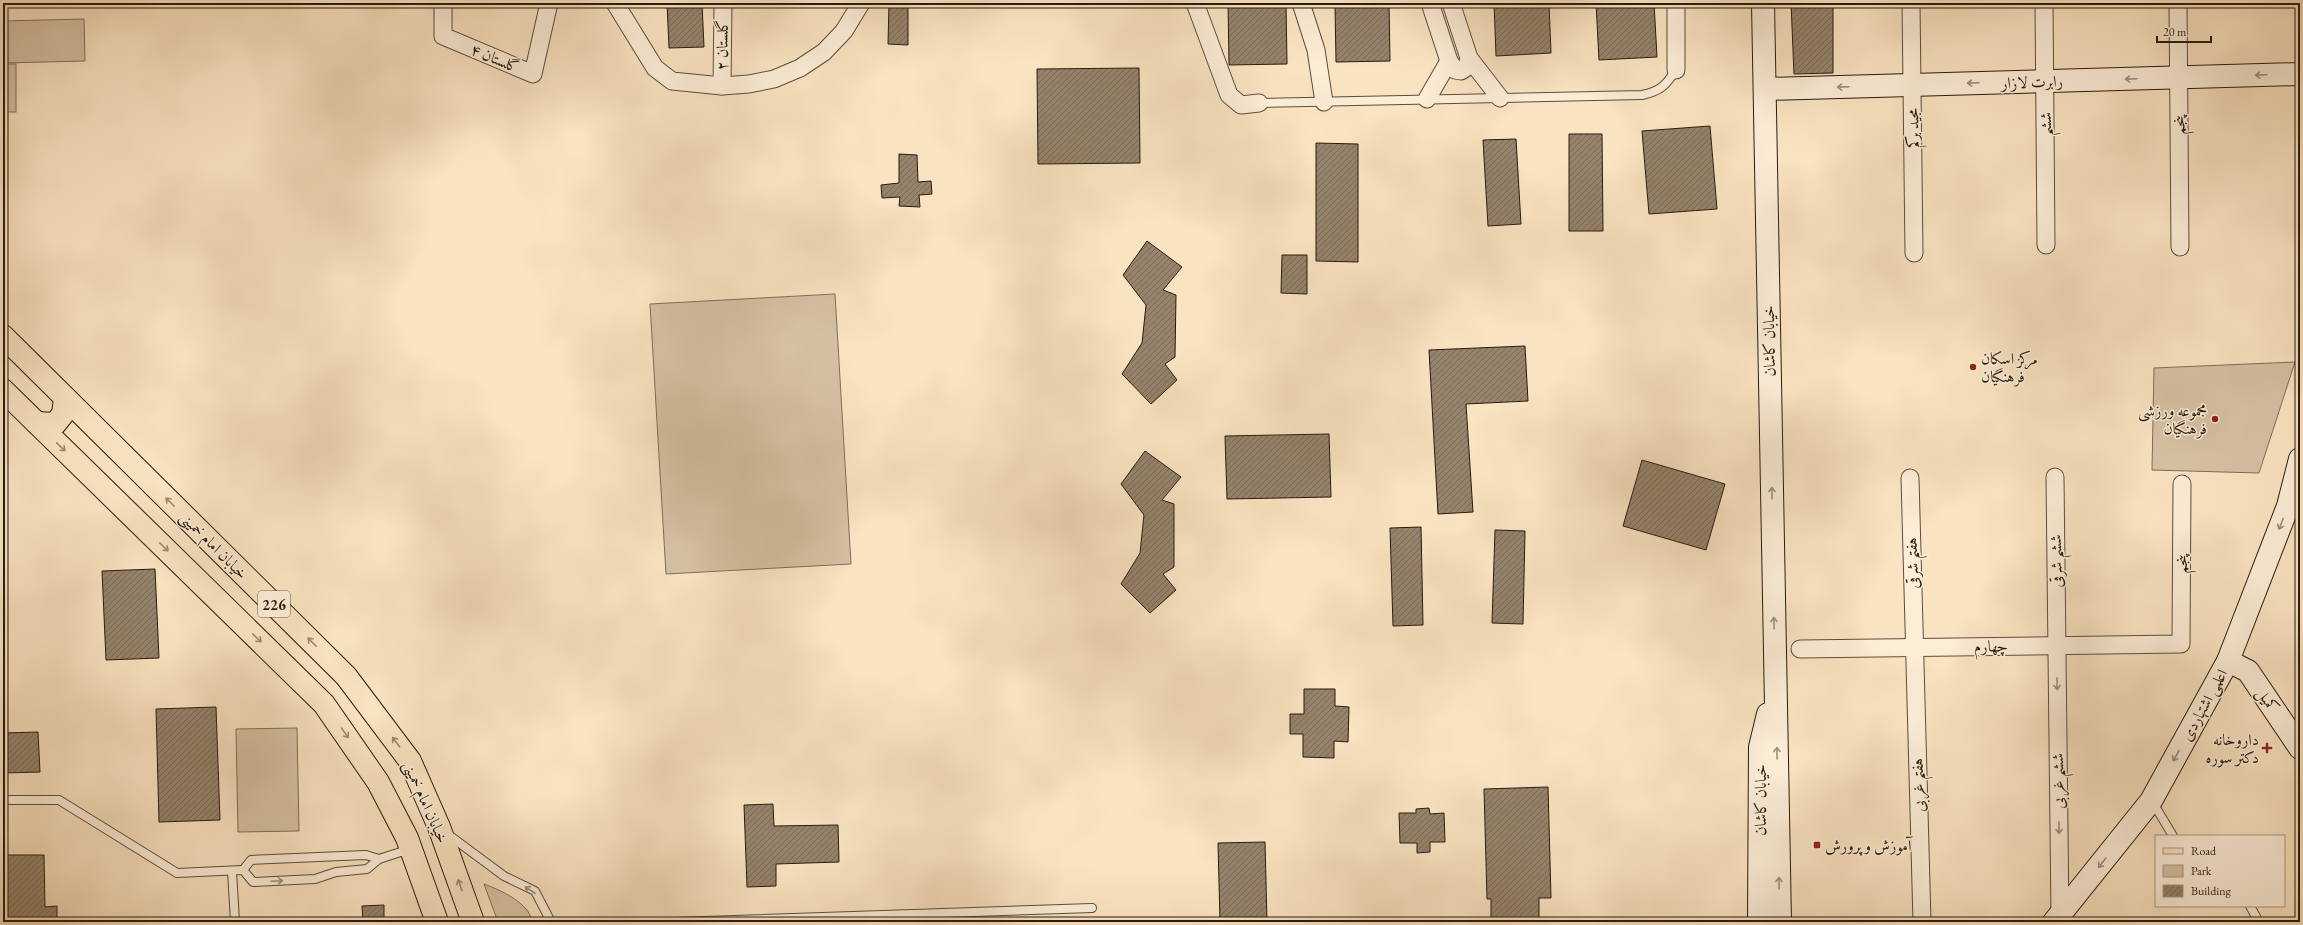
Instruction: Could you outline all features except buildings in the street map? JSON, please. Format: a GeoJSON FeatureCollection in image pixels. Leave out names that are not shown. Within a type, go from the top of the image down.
{"type":"FeatureCollection","features":[{"type":"Feature","properties":{"kind":"main road","name":"خیابان امام خمینی"},"geometry":{"type":"LineString","coordinates":[[3,336],[346,676],[410,761],[439,827],[473,922]]}},
{"type":"Feature","properties":{"kind":"main road","name":"خیابان امام خمینی"},"geometry":{"type":"LineString","coordinates":[[3,390],[324,704],[378,782],[409,844],[437,922]]}},
{"type":"Feature","properties":{"kind":"main road"},"geometry":{"type":"LineString","coordinates":[[37,423],[55,424],[64,414],[66,398]]}},
{"type":"Feature","properties":{"kind":"main road"},"geometry":{"type":"LineString","coordinates":[[409,844],[408,828],[416,818],[427,817],[439,827]]}},
{"type":"Feature","properties":{"kind":"street","name":"گلستان ۴"},"geometry":{"type":"LineString","coordinates":[[443,3],[443,36],[533,74],[548,3]]}},
{"type":"Feature","properties":{"kind":"street"},"geometry":{"type":"LineString","coordinates":[[616,3],[655,68],[672,81],[722,86],[749,84],[774,79],[800,68],[824,52],[844,31],[862,3]]}},
{"type":"Feature","properties":{"kind":"street","name":"گلستان ۲"},"geometry":{"type":"LineString","coordinates":[[722,86],[723,3]]}},
{"type":"Feature","properties":{"kind":"street"},"geometry":{"type":"LineString","coordinates":[[1195,3],[1229,95],[1240,105],[1259,103]]}},
{"type":"Feature","properties":{"kind":"street"},"geometry":{"type":"LineString","coordinates":[[1301,3],[1316,50],[1324,102]]}},
{"type":"Feature","properties":{"kind":"street"},"geometry":{"type":"LineString","coordinates":[[1430,3],[1449,61],[1455,70],[1461,71],[1467,68],[1469,58]]}},
{"type":"Feature","properties":{"kind":"street"},"geometry":{"type":"LineString","coordinates":[[1452,3],[1469,58],[1500,98]]}},
{"type":"Feature","properties":{"kind":"street"},"geometry":{"type":"LineString","coordinates":[[1676,3],[1676,70]]}},
{"type":"Feature","properties":{"kind":"street","name":"خیابان کاشان"},"geometry":{"type":"LineString","coordinates":[[1763,3],[1780,922]]}},
{"type":"Feature","properties":{"kind":"street","name":"مجید برکم"},"geometry":{"type":"LineString","coordinates":[[1911,3],[1914,253]]}},
{"type":"Feature","properties":{"kind":"street","name":"ششم"},"geometry":{"type":"LineString","coordinates":[[2044,3],[2046,245]]}},
{"type":"Feature","properties":{"kind":"street","name":"پنجم"},"geometry":{"type":"LineString","coordinates":[[2178,3],[2180,247]]}},
{"type":"Feature","properties":{"kind":"street"},"geometry":{"type":"LineString","coordinates":[[1427,100],[1449,61]]}},
{"type":"Feature","properties":{"kind":"street","name":"رابرت لازار"},"geometry":{"type":"LineString","coordinates":[[1765,89],[2300,74]]}},
{"type":"Feature","properties":{"kind":"street","name":"اعلمی اشتهاردی"},"geometry":{"type":"LineString","coordinates":[[2057,920],[2152,801],[2228,661],[2288,506],[2300,459]]}},
{"type":"Feature","properties":{"kind":"street","name":"ششم شرقی"},"geometry":{"type":"LineString","coordinates":[[2055,477],[2057,645]]}},
{"type":"Feature","properties":{"kind":"street","name":"هفتم شرقی"},"geometry":{"type":"LineString","coordinates":[[1910,478],[1914,647]]}},
{"type":"Feature","properties":{"kind":"street","name":"پنجم"},"geometry":{"type":"LineString","coordinates":[[2181,644],[2182,484]]}},
{"type":"Feature","properties":{"kind":"street","name":"چهارم"},"geometry":{"type":"LineString","coordinates":[[1800,649],[2181,644]]}},
{"type":"Feature","properties":{"kind":"street","name":"ششم غربی"},"geometry":{"type":"LineString","coordinates":[[2057,645],[2057,920]]}},
{"type":"Feature","properties":{"kind":"street","name":"هفتم غربی"},"geometry":{"type":"LineString","coordinates":[[1914,647],[1922,922]]}},
{"type":"Feature","properties":{"kind":"street","name":"کمیل"},"geometry":{"type":"LineString","coordinates":[[2228,661],[2248,671],[2300,748]]}},
{"type":"Feature","properties":{"kind":"street","name":"خیابان کاشان"},"geometry":{"type":"LineString","coordinates":[[1759,922],[1760,747],[1775,679]]}},
{"type":"Feature","properties":{"kind":"lane"},"geometry":{"type":"LineString","coordinates":[[1259,103],[1642,95],[1656,92],[1667,82],[1676,70]]}},
{"type":"Feature","properties":{"kind":"lane"},"geometry":{"type":"LineString","coordinates":[[3,800],[59,800],[177,872],[243,870],[251,860],[366,855],[379,859]]}},
{"type":"Feature","properties":{"kind":"lane"},"geometry":{"type":"LineString","coordinates":[[2152,801],[2172,835]]}},
{"type":"Feature","properties":{"kind":"lane"},"geometry":{"type":"LineString","coordinates":[[439,827],[504,876],[535,891],[551,922]]}},
{"type":"Feature","properties":{"kind":"lane"},"geometry":{"type":"LineString","coordinates":[[243,870],[253,882],[315,879],[336,872],[366,869],[379,859],[409,844]]}},
{"type":"Feature","properties":{"kind":"lane"},"geometry":{"type":"LineString","coordinates":[[335,857],[336,872]]}},
{"type":"Feature","properties":{"kind":"lane"},"geometry":{"type":"LineString","coordinates":[[232,871],[235,922]]}},
{"type":"Feature","properties":{"kind":"lane"},"geometry":{"type":"LineString","coordinates":[[2251,907],[2259,922]]}},
{"type":"Feature","properties":{"kind":"lane"},"geometry":{"type":"LineString","coordinates":[[675,922],[1092,908]]}},
{"type":"Feature","properties":{"kind":"green space"},"geometry":{"type":"Polygon","coordinates":[[[84,19],[85,61],[3,63],[3,21],[84,19]]]}},
{"type":"Feature","properties":{"kind":"green space"},"geometry":{"type":"Polygon","coordinates":[[[3,64],[16,64],[16,112],[3,112],[3,64]]]}},
{"type":"Feature","properties":{"kind":"green space"},"geometry":{"type":"Polygon","coordinates":[[[835,294],[851,564],[666,574],[650,304],[835,294]]]}},
{"type":"Feature","properties":{"kind":"green space","name":"مجموعه ورزشی فرهنگیان"},"geometry":{"type":"Polygon","coordinates":[[[2295,362],[2259,473],[2152,470],[2154,368],[2295,362]]]}},
{"type":"Feature","properties":{"kind":"green space"},"geometry":{"type":"Polygon","coordinates":[[[297,728],[299,831],[238,832],[236,729],[297,728]]]}},
{"type":"Feature","properties":{"kind":"green space"},"geometry":{"type":"Polygon","coordinates":[[[484,884],[506,894],[520,903],[530,915],[532,922],[498,922],[484,884]]]}},
{"type":"Feature","properties":{"kind":"place","name":"مرکز اسکان فرهنگیان"},"geometry":{"type":"Point","coordinates":[1973,367]}},
{"type":"Feature","properties":{"kind":"place","name":"مجموعه ورزشی فرهنگیان"},"geometry":{"type":"Point","coordinates":[2215,419]}},
{"type":"Feature","properties":{"kind":"place","name":"داروخانه دکتر سوره"},"geometry":{"type":"Point","coordinates":[2267,748]}},
{"type":"Feature","properties":{"kind":"place","name":"آموزش و پرورش"},"geometry":{"type":"Point","coordinates":[1817,845]}}]}
